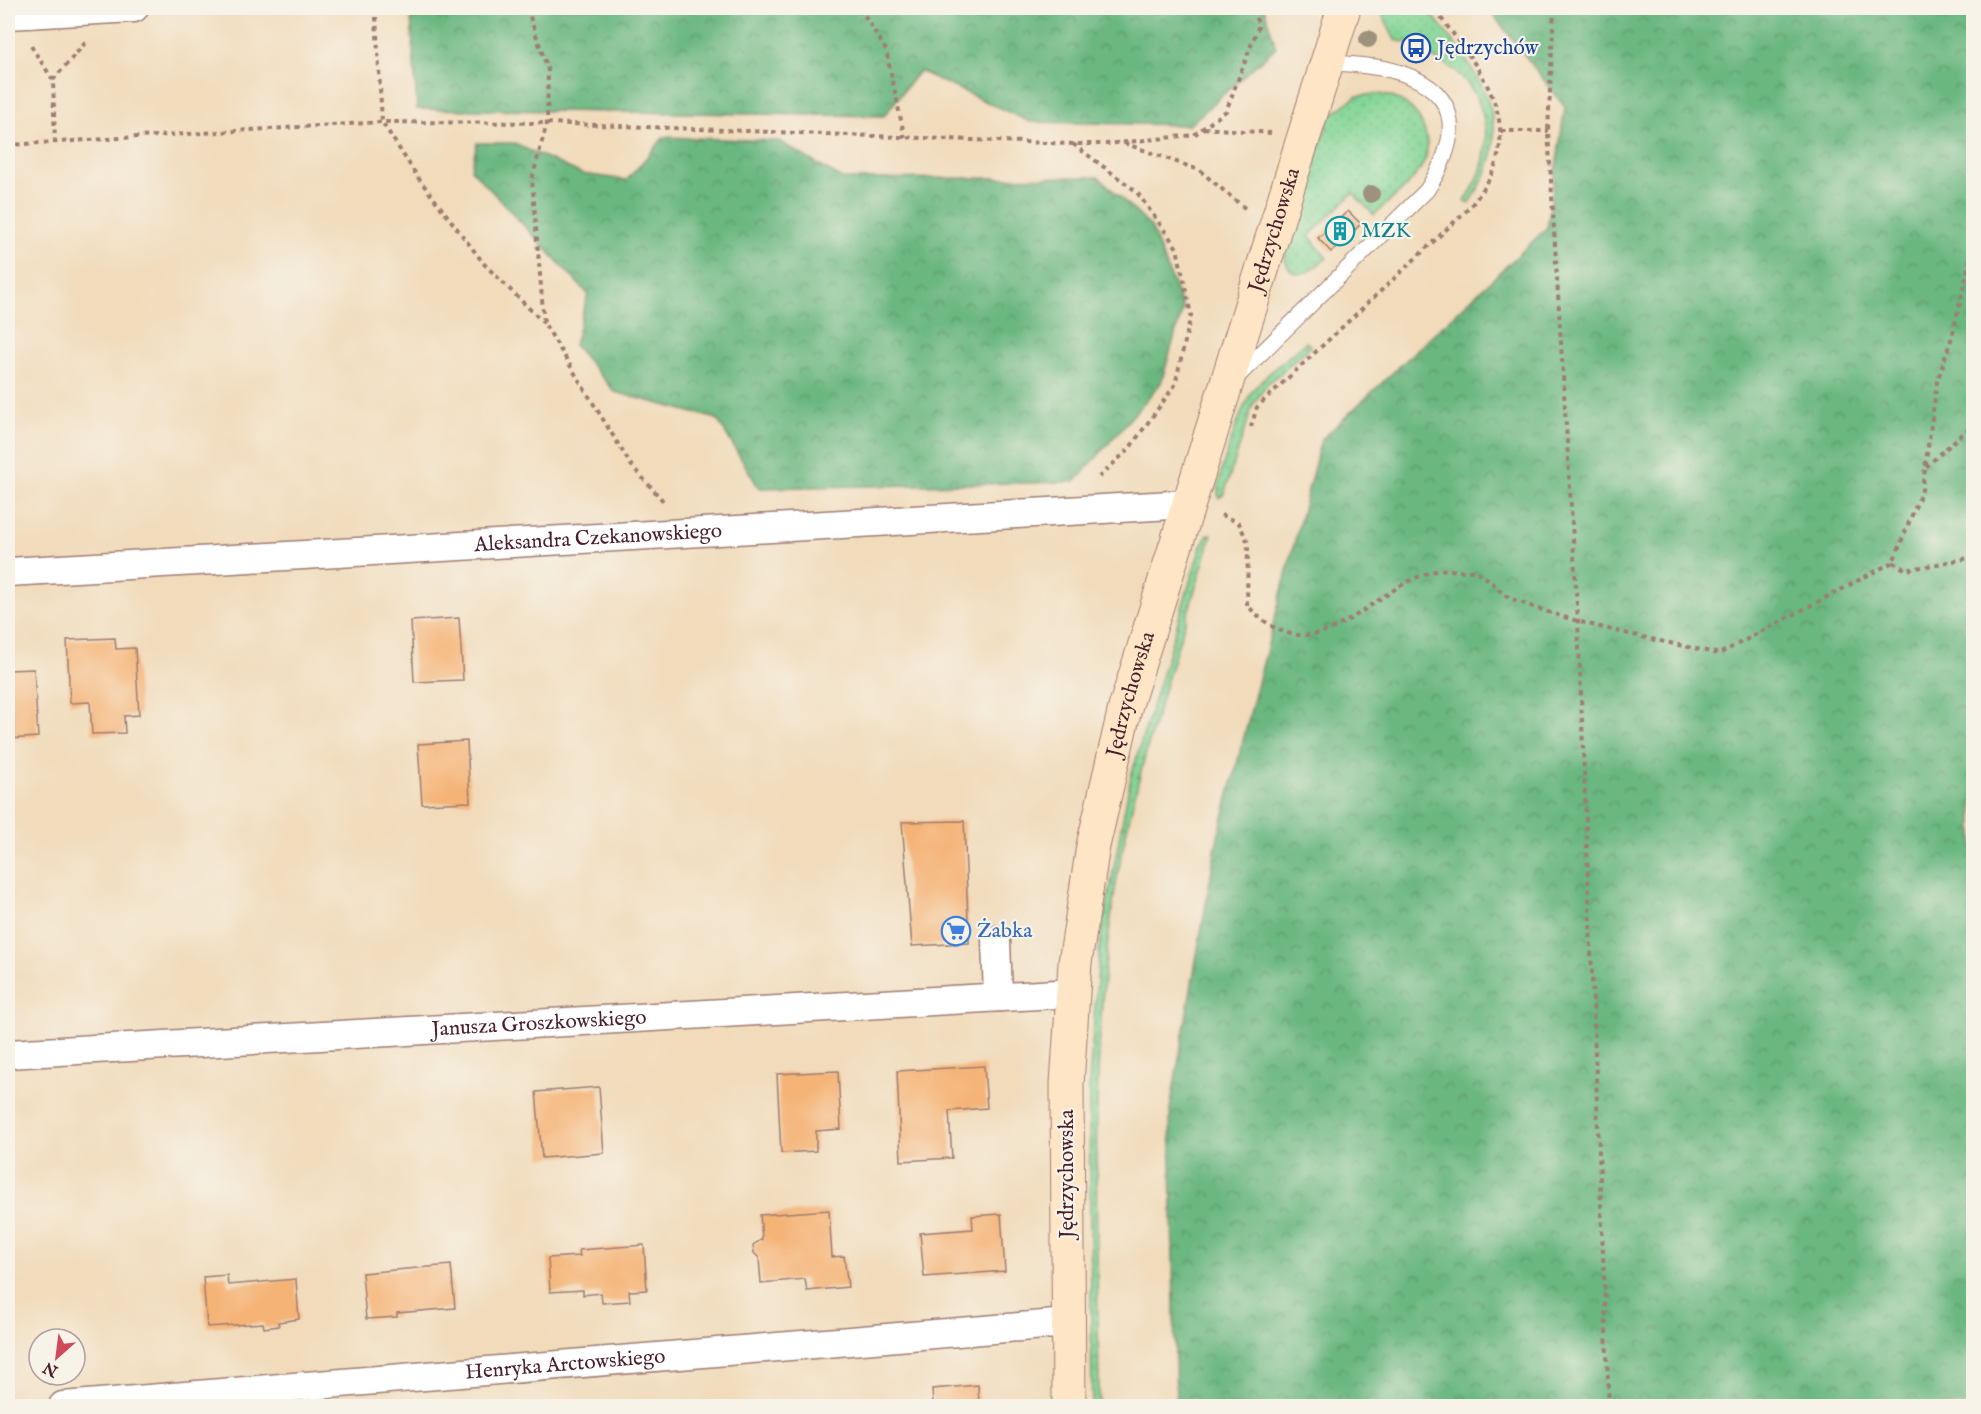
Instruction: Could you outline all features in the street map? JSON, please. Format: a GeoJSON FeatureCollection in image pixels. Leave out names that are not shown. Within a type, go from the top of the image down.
{"type":"FeatureCollection","features":[{"type":"Feature","properties":{"kind":"main road","name":"Jędrzychowska"},"geometry":{"type":"LineString","coordinates":[[1069,1407],[1067,1084],[1072,993],[1082,907],[1105,788],[1125,708],[1344,8]]}},
{"type":"Feature","properties":{"kind":"street"},"geometry":{"type":"LineString","coordinates":[[8,15],[134,8]]}},
{"type":"Feature","properties":{"kind":"street","name":"Aleksandra Czekanowskiego"},"geometry":{"type":"LineString","coordinates":[[8,572],[1189,504]]}},
{"type":"Feature","properties":{"kind":"street"},"geometry":{"type":"LineString","coordinates":[[996,940],[998,997]]}},
{"type":"Feature","properties":{"kind":"street","name":"Janusza Groszkowskiego"},"geometry":{"type":"LineString","coordinates":[[8,1054],[1072,993]]}},
{"type":"Feature","properties":{"kind":"street","name":"Henryka Arctowskiego"},"geometry":{"type":"LineString","coordinates":[[63,1407],[1068,1323]]}},
{"type":"Feature","properties":{"kind":"lane"},"geometry":{"type":"LineString","coordinates":[[1225,389],[1306,312],[1427,189],[1441,167],[1451,140],[1449,112],[1429,87],[1400,73],[1328,62]]}},
{"type":"Feature","properties":{"kind":"path"},"geometry":{"type":"LineString","coordinates":[[526,8],[548,70],[546,123],[532,179],[544,323]]}},
{"type":"Feature","properties":{"kind":"path"},"geometry":{"type":"LineString","coordinates":[[860,8],[886,50],[905,139]]}},
{"type":"Feature","properties":{"kind":"path"},"geometry":{"type":"LineString","coordinates":[[8,146],[382,122],[546,123],[1073,144],[1194,135],[1226,111],[1259,25],[1251,8]]}},
{"type":"Feature","properties":{"kind":"path"},"geometry":{"type":"LineString","coordinates":[[1247,438],[1257,407],[1478,198],[1500,149],[1501,131],[1494,95],[1482,72],[1433,8]]}},
{"type":"Feature","properties":{"kind":"path"},"geometry":{"type":"LineString","coordinates":[[1554,8],[1548,131],[1578,621],[1609,1407]]}},
{"type":"Feature","properties":{"kind":"path"},"geometry":{"type":"LineString","coordinates":[[55,144],[53,80],[94,32],[102,10]]}},
{"type":"Feature","properties":{"kind":"path"},"geometry":{"type":"LineString","coordinates":[[376,17],[382,122],[418,179],[485,265],[544,323],[631,465],[691,532]]}},
{"type":"Feature","properties":{"kind":"path"},"geometry":{"type":"LineString","coordinates":[[1203,128],[1272,133]]}},
{"type":"Feature","properties":{"kind":"path"},"geometry":{"type":"LineString","coordinates":[[1501,131],[1548,131]]}},
{"type":"Feature","properties":{"kind":"path"},"geometry":{"type":"LineString","coordinates":[[1122,142],[1199,171],[1249,211]]}},
{"type":"Feature","properties":{"kind":"path"},"geometry":{"type":"LineString","coordinates":[[1064,511],[1129,449],[1175,385],[1191,315],[1177,248],[1136,191],[1073,144]]}},
{"type":"Feature","properties":{"kind":"path"},"geometry":{"type":"LineString","coordinates":[[1189,504],[1239,523],[1248,543],[1247,605],[1262,621],[1283,632],[1307,634],[1332,630],[1415,578],[1441,569],[1478,572],[1510,598],[1578,621],[1719,654],[1893,562],[1922,490],[1937,382],[1952,338],[1974,242]]}},
{"type":"Feature","properties":{"kind":"path"},"geometry":{"type":"LineString","coordinates":[[1925,468],[1964,432],[1974,427]]}},
{"type":"Feature","properties":{"kind":"path"},"geometry":{"type":"LineString","coordinates":[[1219,525],[1225,506]]}},
{"type":"Feature","properties":{"kind":"path"},"geometry":{"type":"LineString","coordinates":[[1893,562],[1906,570],[1974,557]]}},
{"type":"Feature","properties":{"kind":"green space"},"geometry":{"type":"Polygon","coordinates":[[[481,8],[1264,8],[1276,47],[1189,125],[1030,122],[919,71],[884,116],[417,109],[411,17],[481,8]]]}},
{"type":"Feature","properties":{"kind":"green space"},"geometry":{"type":"Polygon","coordinates":[[[1379,8],[1427,8],[1463,55],[1488,100],[1494,124],[1493,148],[1485,175],[1469,204],[1464,201],[1476,181],[1484,160],[1486,138],[1483,116],[1476,96],[1463,78],[1445,64],[1423,55],[1424,46],[1395,40],[1379,8]]]}},
{"type":"Feature","properties":{"kind":"green space"},"geometry":{"type":"Polygon","coordinates":[[[1488,8],[1973,8],[1973,1406],[1176,1406],[1170,1109],[1217,841],[1321,440],[1547,228],[1565,107],[1488,8]]]}},
{"type":"Feature","properties":{"kind":"green space"},"geometry":{"type":"Polygon","coordinates":[[[1380,94],[1403,102],[1421,121],[1427,138],[1423,164],[1408,185],[1374,215],[1353,193],[1309,236],[1327,258],[1307,272],[1295,273],[1287,263],[1284,253],[1330,116],[1357,96],[1380,94]]]}},
{"type":"Feature","properties":{"kind":"green space"},"geometry":{"type":"Polygon","coordinates":[[[664,137],[779,141],[842,179],[1099,177],[1151,227],[1183,308],[1161,383],[1075,482],[759,488],[717,419],[615,392],[574,345],[588,294],[471,169],[477,143],[513,143],[582,174],[627,180],[664,137]]]}},
{"type":"Feature","properties":{"kind":"green space"},"geometry":{"type":"Polygon","coordinates":[[[1306,342],[1311,346],[1267,385],[1253,404],[1224,494],[1219,498],[1220,477],[1249,397],[1266,376],[1306,342]]]}},
{"type":"Feature","properties":{"kind":"green space"},"geometry":{"type":"Polygon","coordinates":[[[1208,534],[1212,534],[1136,791],[1117,878],[1108,943],[1101,1009],[1096,1142],[1099,1406],[1092,1406],[1089,1086],[1100,942],[1131,776],[1201,546],[1208,534]]]}},
{"type":"Feature","properties":{"kind":"building"},"geometry":{"type":"Polygon","coordinates":[[[1409,42],[1425,46],[1423,55],[1407,51],[1409,42]]]}},
{"type":"Feature","properties":{"kind":"building","name":"MZK"},"geometry":{"type":"Polygon","coordinates":[[[1348,211],[1361,224],[1331,252],[1318,238],[1348,211]]]}},
{"type":"Feature","properties":{"kind":"building"},"geometry":{"type":"Polygon","coordinates":[[[459,618],[463,680],[414,682],[411,621],[459,618]]]}},
{"type":"Feature","properties":{"kind":"building"},"geometry":{"type":"Polygon","coordinates":[[[115,638],[116,649],[135,648],[139,715],[124,716],[125,733],[92,734],[90,702],[70,703],[67,640],[115,638]]]}},
{"type":"Feature","properties":{"kind":"building"},"geometry":{"type":"Polygon","coordinates":[[[34,669],[38,737],[8,739],[8,670],[34,669]]]}},
{"type":"Feature","properties":{"kind":"building"},"geometry":{"type":"Polygon","coordinates":[[[467,741],[470,802],[422,804],[418,744],[467,741]]]}},
{"type":"Feature","properties":{"kind":"building"},"geometry":{"type":"Polygon","coordinates":[[[964,821],[969,943],[912,946],[902,822],[964,821]]]}},
{"type":"Feature","properties":{"kind":"building"},"geometry":{"type":"Polygon","coordinates":[[[984,1066],[987,1108],[949,1111],[952,1158],[901,1161],[897,1071],[984,1066]]]}},
{"type":"Feature","properties":{"kind":"building"},"geometry":{"type":"Polygon","coordinates":[[[838,1071],[841,1129],[816,1131],[816,1151],[781,1153],[777,1074],[838,1071]]]}},
{"type":"Feature","properties":{"kind":"building"},"geometry":{"type":"Polygon","coordinates":[[[599,1087],[604,1153],[542,1158],[536,1092],[599,1087]]]}},
{"type":"Feature","properties":{"kind":"building"},"geometry":{"type":"Polygon","coordinates":[[[829,1210],[832,1257],[844,1256],[848,1287],[807,1291],[805,1279],[761,1283],[759,1258],[754,1253],[753,1245],[762,1239],[760,1215],[829,1210]]]}},
{"type":"Feature","properties":{"kind":"building"},"geometry":{"type":"Polygon","coordinates":[[[1001,1214],[1005,1271],[924,1277],[920,1233],[973,1229],[972,1216],[1001,1214]]]}},
{"type":"Feature","properties":{"kind":"building"},"geometry":{"type":"Polygon","coordinates":[[[644,1245],[647,1290],[629,1291],[630,1301],[602,1303],[601,1293],[583,1295],[583,1290],[550,1292],[548,1258],[580,1256],[579,1250],[644,1245]]]}},
{"type":"Feature","properties":{"kind":"building"},"geometry":{"type":"Polygon","coordinates":[[[451,1265],[455,1308],[397,1313],[397,1317],[366,1319],[362,1273],[451,1265]]]}},
{"type":"Feature","properties":{"kind":"building"},"geometry":{"type":"Polygon","coordinates":[[[227,1275],[228,1285],[296,1279],[299,1319],[278,1322],[279,1326],[264,1328],[263,1323],[207,1327],[203,1277],[227,1275]]]}},
{"type":"Feature","properties":{"kind":"building"},"geometry":{"type":"Polygon","coordinates":[[[978,1385],[979,1406],[933,1406],[932,1389],[978,1385]]]}},
{"type":"Feature","properties":{"kind":"place","name":"Jędrzychów"},"geometry":{"type":"Point","coordinates":[1416,48]}},
{"type":"Feature","properties":{"kind":"place","name":"MZK"},"geometry":{"type":"Point","coordinates":[1340,231]}},
{"type":"Feature","properties":{"kind":"place","name":"Żabka"},"geometry":{"type":"Point","coordinates":[956,931]}}]}
